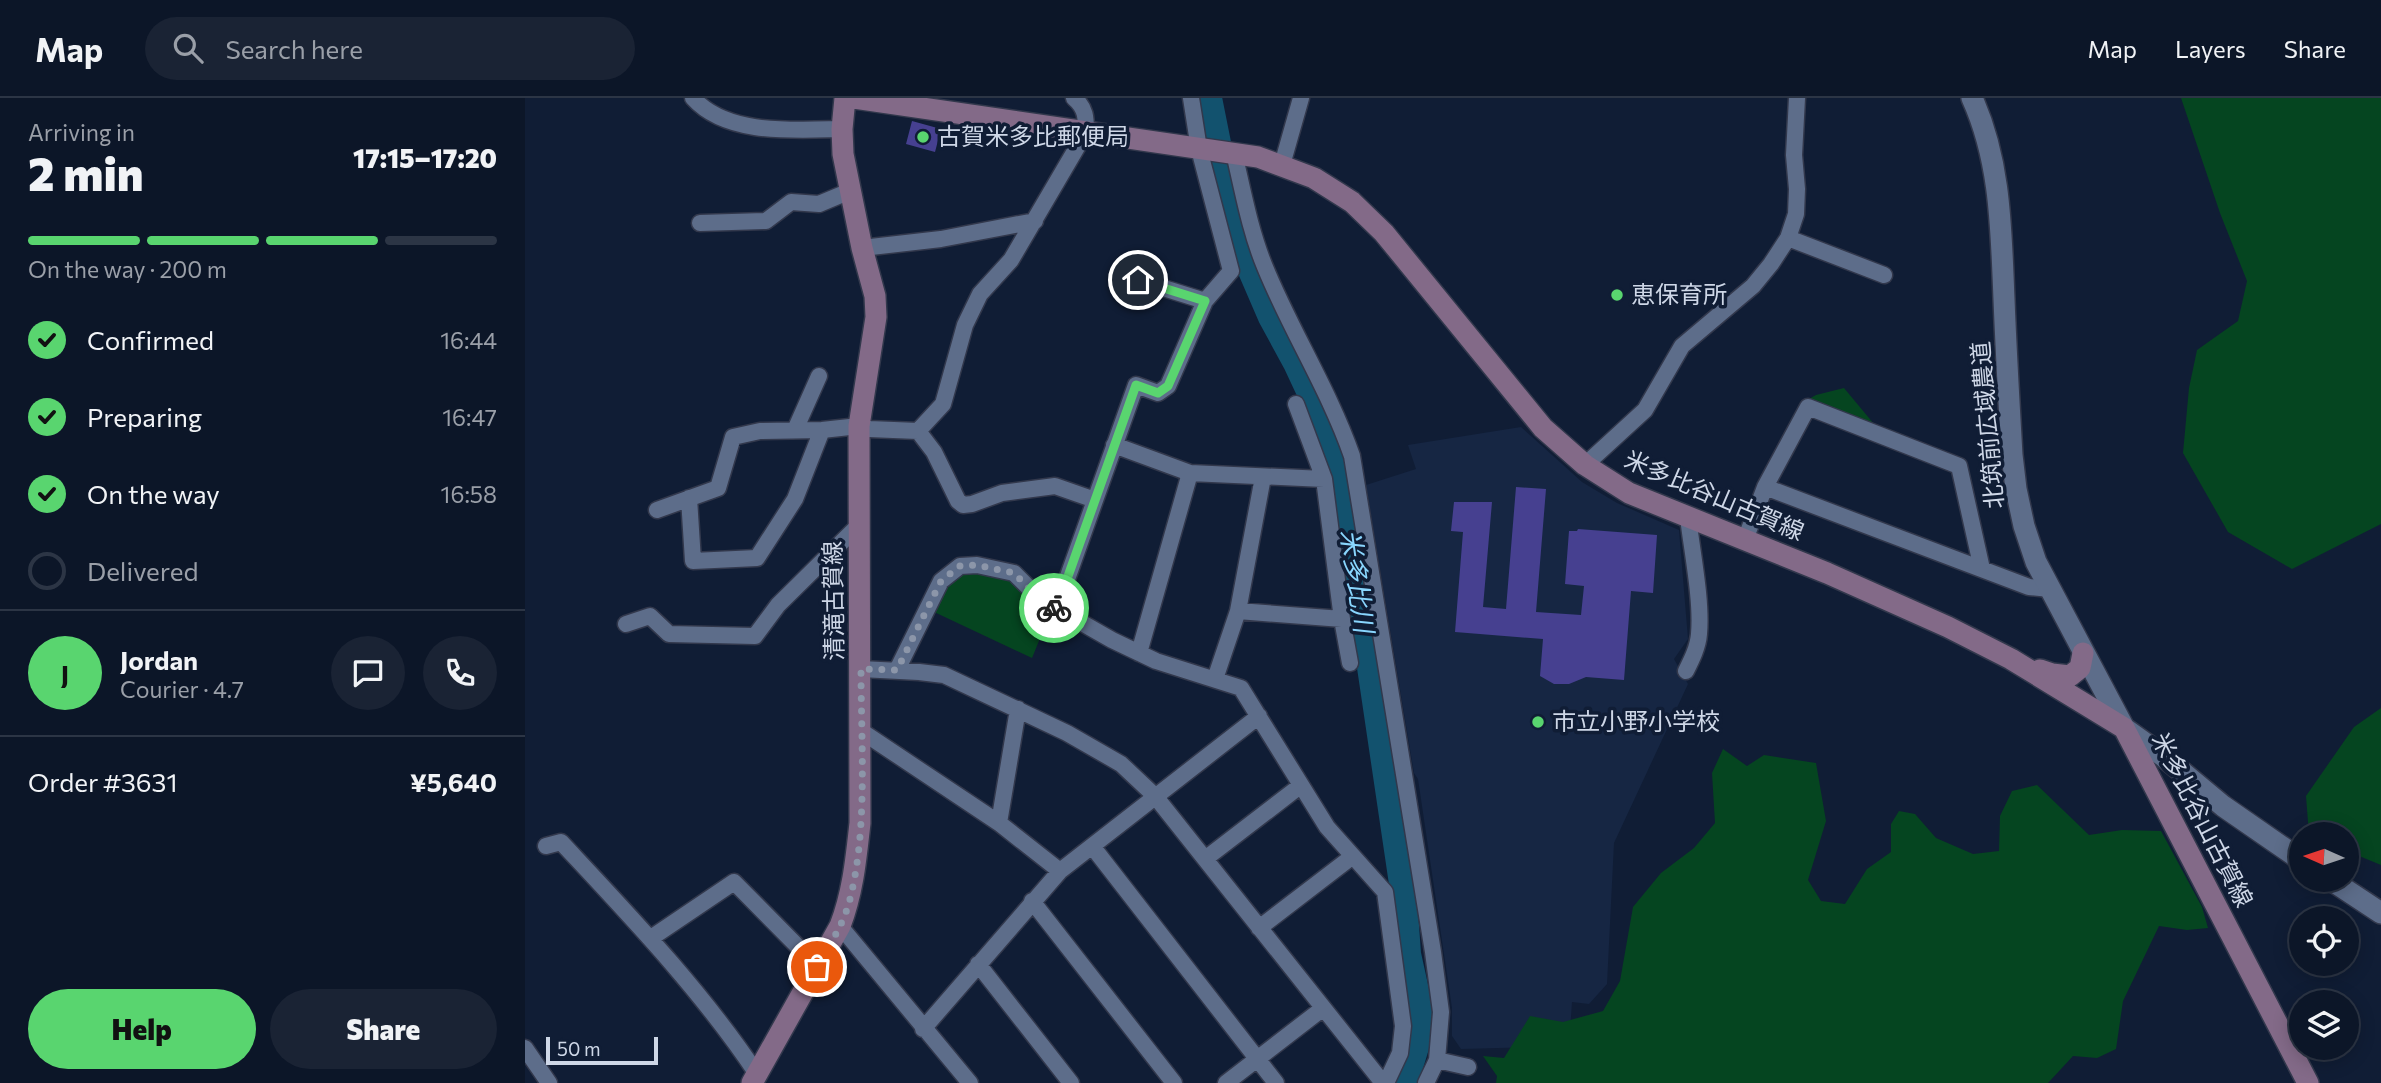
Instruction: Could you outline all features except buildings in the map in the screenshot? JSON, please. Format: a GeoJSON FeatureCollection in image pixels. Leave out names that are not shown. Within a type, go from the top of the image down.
{"type":"FeatureCollection","features":[{"type":"Feature","properties":{"kind":"main road","name":"清滝古賀線"},"geometry":{"type":"LineString","coordinates":[[755,1079],[841,926],[854,879],[860,823],[859,426],[876,317],[875,296],[862,248],[843,154],[845,98]]}},
{"type":"Feature","properties":{"kind":"main road","name":"米多比谷山古賀線"},"geometry":{"type":"LineString","coordinates":[[854,98],[1234,153],[1282,165],[1314,178],[1352,202],[1384,233],[1543,428],[1585,465],[1629,493],[1912,610],[2011,659],[2124,728],[2308,1083]]}},
{"type":"Feature","properties":{"kind":"main road"},"geometry":{"type":"LineString","coordinates":[[2011,659],[2052,674],[2070,676],[2080,668],[2083,653]]}},
{"type":"Feature","properties":{"kind":"street"},"geometry":{"type":"LineString","coordinates":[[693,98],[702,108],[738,123],[775,131],[842,129]]}},
{"type":"Feature","properties":{"kind":"street"},"geometry":{"type":"LineString","coordinates":[[1056,610],[1136,385],[1158,393],[1168,386],[1205,301],[1231,271],[1191,98]]}},
{"type":"Feature","properties":{"kind":"street"},"geometry":{"type":"LineString","coordinates":[[1282,165],[1301,98]]}},
{"type":"Feature","properties":{"kind":"street"},"geometry":{"type":"LineString","coordinates":[[1585,465],[1645,410],[1682,346],[1753,286],[1788,238],[1796,214],[1794,155],[1797,98]]}},
{"type":"Feature","properties":{"kind":"street","name":"北筑前広域農道"},"geometry":{"type":"LineString","coordinates":[[1972,98],[1987,138],[1996,175],[2016,489],[2024,526],[2036,562],[2124,728]]}},
{"type":"Feature","properties":{"kind":"street"},"geometry":{"type":"LineString","coordinates":[[657,510],[718,488],[733,437],[760,430],[822,430],[859,426],[869,429],[918,431],[943,404],[965,325],[980,294],[1011,260],[1086,132],[1087,116],[1080,100]]}},
{"type":"Feature","properties":{"kind":"street"},"geometry":{"type":"LineString","coordinates":[[1234,153],[1263,265],[1341,423],[1352,456],[1441,1012],[1437,1060],[1426,1083]]}},
{"type":"Feature","properties":{"kind":"street"},"geometry":{"type":"LineString","coordinates":[[700,223],[766,221],[791,202],[820,204],[850,191]]}},
{"type":"Feature","properties":{"kind":"street"},"geometry":{"type":"LineString","coordinates":[[862,248],[941,239],[1035,221]]}},
{"type":"Feature","properties":{"kind":"street"},"geometry":{"type":"LineString","coordinates":[[1788,238],[1884,275]]}},
{"type":"Feature","properties":{"kind":"street"},"geometry":{"type":"LineString","coordinates":[[1138,280],[1205,301]]}},
{"type":"Feature","properties":{"kind":"street"},"geometry":{"type":"LineString","coordinates":[[795,430],[819,376]]}},
{"type":"Feature","properties":{"kind":"street"},"geometry":{"type":"LineString","coordinates":[[1297,404],[1324,479],[1350,663]]}},
{"type":"Feature","properties":{"kind":"street"},"geometry":{"type":"LineString","coordinates":[[1745,540],[1765,486],[1808,407],[1959,466],[1982,569]]}},
{"type":"Feature","properties":{"kind":"street"},"geometry":{"type":"LineString","coordinates":[[689,498],[693,561],[757,558],[795,499],[822,430]]}},
{"type":"Feature","properties":{"kind":"street"},"geometry":{"type":"LineString","coordinates":[[918,431],[934,452],[958,501],[963,505],[1002,493],[1055,486],[1095,500]]}},
{"type":"Feature","properties":{"kind":"street"},"geometry":{"type":"LineString","coordinates":[[1114,445],[1190,473],[1324,479]]}},
{"type":"Feature","properties":{"kind":"street"},"geometry":{"type":"LineString","coordinates":[[1139,653],[1190,473]]}},
{"type":"Feature","properties":{"kind":"street"},"geometry":{"type":"LineString","coordinates":[[1215,679],[1238,611],[1263,477]]}},
{"type":"Feature","properties":{"kind":"street"},"geometry":{"type":"LineString","coordinates":[[1765,486],[2029,587],[2050,589]]}},
{"type":"Feature","properties":{"kind":"street"},"geometry":{"type":"LineString","coordinates":[[1686,671],[1699,634],[1688,517]]}},
{"type":"Feature","properties":{"kind":"street"},"geometry":{"type":"LineString","coordinates":[[626,624],[650,616],[669,634],[755,636],[778,605],[859,525]]}},
{"type":"Feature","properties":{"kind":"street"},"geometry":{"type":"LineString","coordinates":[[861,669],[944,675],[1067,733],[1121,764],[1155,796],[1322,1009],[1384,1083],[1400,1053],[1403,1026],[1385,892],[1327,827],[1241,688],[1156,661],[1056,610],[1039,599],[1014,573],[977,565],[960,566],[941,581],[897,670]]}},
{"type":"Feature","properties":{"kind":"street"},"geometry":{"type":"LineString","coordinates":[[1238,611],[1342,619]]}},
{"type":"Feature","properties":{"kind":"street"},"geometry":{"type":"LineString","coordinates":[[999,823],[1019,709]]}},
{"type":"Feature","properties":{"kind":"street"},"geometry":{"type":"LineString","coordinates":[[923,1029],[1060,871],[1259,716]]}},
{"type":"Feature","properties":{"kind":"street"},"geometry":{"type":"LineString","coordinates":[[2124,728],[2163,756],[2223,806],[2289,852]]}},
{"type":"Feature","properties":{"kind":"street"},"geometry":{"type":"LineString","coordinates":[[861,731],[999,823],[1060,871]]}},
{"type":"Feature","properties":{"kind":"street"},"geometry":{"type":"LineString","coordinates":[[1205,859],[1300,786]]}},
{"type":"Feature","properties":{"kind":"street"},"geometry":{"type":"LineString","coordinates":[[546,846],[561,842],[651,938],[732,1036],[755,1079]]}},
{"type":"Feature","properties":{"kind":"street"},"geometry":{"type":"LineString","coordinates":[[1092,846],[1276,1083]]}},
{"type":"Feature","properties":{"kind":"street"},"geometry":{"type":"LineString","coordinates":[[1258,928],[1353,856]]}},
{"type":"Feature","properties":{"kind":"street"},"geometry":{"type":"LineString","coordinates":[[651,938],[734,882],[817,967]]}},
{"type":"Feature","properties":{"kind":"street"},"geometry":{"type":"LineString","coordinates":[[2349,892],[2381,913]]}},
{"type":"Feature","properties":{"kind":"street"},"geometry":{"type":"LineString","coordinates":[[1032,901],[1174,1083]]}},
{"type":"Feature","properties":{"kind":"street"},"geometry":{"type":"LineString","coordinates":[[841,926],[970,1083]]}},
{"type":"Feature","properties":{"kind":"street"},"geometry":{"type":"LineString","coordinates":[[978,964],[1071,1083]]}},
{"type":"Feature","properties":{"kind":"street"},"geometry":{"type":"LineString","coordinates":[[1226,1083],[1322,1009]]}},
{"type":"Feature","properties":{"kind":"street"},"geometry":{"type":"LineString","coordinates":[[525,1048],[549,1083]]}},
{"type":"Feature","properties":{"kind":"street"},"geometry":{"type":"LineString","coordinates":[[1437,1060],[1468,1067]]}},
{"type":"Feature","properties":{"kind":"shaded area","name":"市立小野小学校"},"geometry":{"type":"Polygon","coordinates":[[[1521,427],[1582,482],[1617,503],[1679,530],[1688,639],[1674,659],[1688,684],[1614,843],[1607,984],[1589,1004],[1572,1002],[1569,1046],[1461,1049],[1452,1036],[1452,1008],[1418,779],[1414,773],[1366,485],[1416,469],[1408,445],[1521,427]]]}},
{"type":"Feature","properties":{"kind":"green space"},"geometry":{"type":"Polygon","coordinates":[[[2181,98],[2381,98],[2381,524],[2292,569],[2228,532],[2183,453],[2189,388],[2197,350],[2238,321],[2247,281],[2220,213],[2181,98]]]}},
{"type":"Feature","properties":{"kind":"green space"},"geometry":{"type":"Polygon","coordinates":[[[1844,388],[1874,424],[1807,400],[1844,388]]]}},
{"type":"Feature","properties":{"kind":"green space"},"geometry":{"type":"Polygon","coordinates":[[[964,571],[994,572],[1014,579],[1050,614],[1032,658],[932,611],[948,580],[964,571]]]}},
{"type":"Feature","properties":{"kind":"green space"},"geometry":{"type":"Polygon","coordinates":[[[2381,708],[2381,865],[2359,856],[2359,822],[2308,822],[2306,796],[2354,727],[2381,708]]]}},
{"type":"Feature","properties":{"kind":"green space"},"geometry":{"type":"Polygon","coordinates":[[[1723,749],[1747,766],[1764,755],[1816,763],[1826,821],[1808,880],[1821,901],[1845,904],[1867,869],[1891,852],[1891,824],[1899,811],[1915,814],[1936,838],[1973,854],[1999,851],[2000,816],[2012,791],[2037,785],[2089,835],[2122,830],[2161,831],[2202,907],[2208,928],[2187,930],[2159,926],[2123,1001],[2116,1049],[2097,1058],[2073,1056],[2048,1083],[1496,1083],[1497,1076],[1483,1056],[1504,1058],[1530,1016],[1563,1022],[1603,1011],[1620,981],[1633,907],[1661,873],[1694,848],[1715,823],[1712,773],[1723,749]]]}},
{"type":"Feature","properties":{"kind":"waterway","name":"米多比川"},"geometry":{"type":"LineString","coordinates":[[1209,98],[1225,178],[1249,266],[1271,317],[1317,408],[1333,449],[1345,498],[1404,897],[1408,954],[1421,1013],[1416,1047],[1405,1083]]}},
{"type":"Feature","properties":{"kind":"way so far"},"geometry":{"type":"LineString","coordinates":[[817,967],[841,926],[854,879],[860,823],[861,669],[897,670],[941,581],[960,566],[977,565],[1014,573],[1039,599],[1054,608]]}},
{"type":"Feature","properties":{"kind":"place","name":"古賀米多比郵便局"},"geometry":{"type":"Point","coordinates":[923,137]}},
{"type":"Feature","properties":{"kind":"place","name":"恵保育所"},"geometry":{"type":"Point","coordinates":[1617,295]}},
{"type":"Feature","properties":{"kind":"place","name":"市立小野小学校"},"geometry":{"type":"Point","coordinates":[1538,722]}},
{"type":"Feature","properties":{"kind":"route"},"geometry":{"type":"LineString","coordinates":[[1054,608],[1056,610],[1136,385],[1158,393],[1168,386],[1205,301],[1138,280]]}}]}
